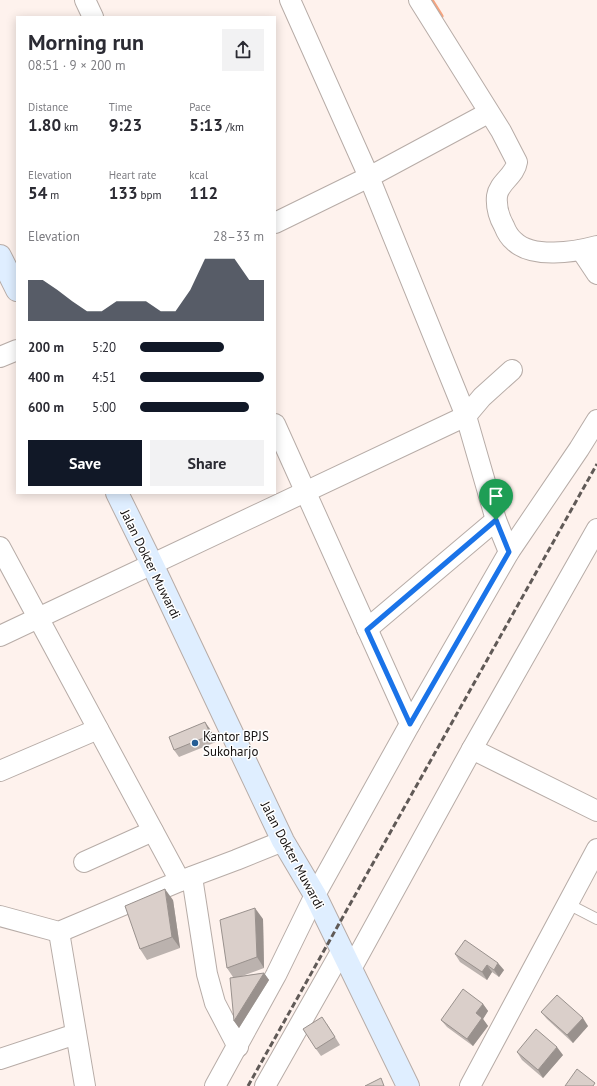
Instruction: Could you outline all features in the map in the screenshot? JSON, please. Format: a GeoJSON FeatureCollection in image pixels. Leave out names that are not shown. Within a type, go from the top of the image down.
{"type":"FeatureCollection","features":[{"type":"Feature","properties":{"kind":"main road"},"geometry":{"type":"LineString","coordinates":[[0,256],[16,288]]}},
{"type":"Feature","properties":{"kind":"main road","name":"Jalan Dokter Muwardi"},"geometry":{"type":"LineString","coordinates":[[117,494],[283,841],[315,895],[408,1086]]}},
{"type":"Feature","properties":{"kind":"street"},"geometry":{"type":"LineString","coordinates":[[85,0],[93,16]]}},
{"type":"Feature","properties":{"kind":"street"},"geometry":{"type":"LineString","coordinates":[[290,0],[369,177],[466,416],[496,520],[509,552]]}},
{"type":"Feature","properties":{"kind":"street"},"geometry":{"type":"LineString","coordinates":[[419,0],[508,143],[517,162],[516,167],[498,189],[497,198],[499,215],[507,233],[514,241],[524,248],[552,254],[589,248],[597,274]]}},
{"type":"Feature","properties":{"kind":"street"},"geometry":{"type":"LineString","coordinates":[[276,224],[369,177],[488,113]]}},
{"type":"Feature","properties":{"kind":"street"},"geometry":{"type":"LineString","coordinates":[[0,357],[16,350]]}},
{"type":"Feature","properties":{"kind":"street"},"geometry":{"type":"LineString","coordinates":[[0,636],[466,416],[482,397],[512,370]]}},
{"type":"Feature","properties":{"kind":"street"},"geometry":{"type":"LineString","coordinates":[[215,1086],[238,1047],[276,975],[315,895],[410,724],[509,552],[597,420]]}},
{"type":"Feature","properties":{"kind":"street"},"geometry":{"type":"LineString","coordinates":[[276,426],[410,724]]}},
{"type":"Feature","properties":{"kind":"street"},"geometry":{"type":"LineString","coordinates":[[367,630],[496,520]]}},
{"type":"Feature","properties":{"kind":"street"},"geometry":{"type":"LineString","coordinates":[[265,1086],[347,959],[472,749],[597,529]]}},
{"type":"Feature","properties":{"kind":"street"},"geometry":{"type":"LineString","coordinates":[[0,547],[153,831],[186,879],[215,1003],[238,1047]]}},
{"type":"Feature","properties":{"kind":"street"},"geometry":{"type":"LineString","coordinates":[[0,770],[98,729]]}},
{"type":"Feature","properties":{"kind":"street"},"geometry":{"type":"LineString","coordinates":[[472,749],[597,811]]}},
{"type":"Feature","properties":{"kind":"street"},"geometry":{"type":"LineString","coordinates":[[84,862],[153,831]]}},
{"type":"Feature","properties":{"kind":"street"},"geometry":{"type":"LineString","coordinates":[[0,916],[59,932],[186,879],[283,841]]}},
{"type":"Feature","properties":{"kind":"street"},"geometry":{"type":"LineString","coordinates":[[470,1086],[597,849]]}},
{"type":"Feature","properties":{"kind":"street"},"geometry":{"type":"LineString","coordinates":[[59,932],[85,1086]]}},
{"type":"Feature","properties":{"kind":"street"},"geometry":{"type":"LineString","coordinates":[[0,1059],[76,1034]]}},
{"type":"Feature","properties":{"kind":"lane"},"geometry":{"type":"LineString","coordinates":[[568,904],[597,919]]}},
{"type":"Feature","properties":{"kind":"building"},"geometry":{"type":"Polygon","coordinates":[[[205,722],[211,735],[174,750],[169,737],[205,722]]]}},
{"type":"Feature","properties":{"kind":"building"},"geometry":{"type":"Polygon","coordinates":[[[165,889],[172,937],[140,949],[125,906],[165,889]]]}},
{"type":"Feature","properties":{"kind":"building"},"geometry":{"type":"Polygon","coordinates":[[[255,908],[257,957],[227,968],[220,920],[255,908]]]}},
{"type":"Feature","properties":{"kind":"building"},"geometry":{"type":"Polygon","coordinates":[[[465,940],[498,963],[494,970],[487,965],[482,972],[455,954],[465,940]]]}},
{"type":"Feature","properties":{"kind":"building"},"geometry":{"type":"Polygon","coordinates":[[[264,973],[234,1021],[230,978],[264,973]]]}},
{"type":"Feature","properties":{"kind":"building"},"geometry":{"type":"Polygon","coordinates":[[[463,989],[483,1004],[476,1013],[482,1018],[467,1039],[441,1020],[463,989]]]}},
{"type":"Feature","properties":{"kind":"building"},"geometry":{"type":"Polygon","coordinates":[[[557,995],[583,1018],[567,1035],[541,1012],[557,995]]]}},
{"type":"Feature","properties":{"kind":"building"},"geometry":{"type":"Polygon","coordinates":[[[322,1017],[335,1037],[316,1049],[303,1029],[322,1017]]]}},
{"type":"Feature","properties":{"kind":"building"},"geometry":{"type":"Polygon","coordinates":[[[536,1029],[557,1047],[538,1070],[517,1052],[536,1029]]]}},
{"type":"Feature","properties":{"kind":"building"},"geometry":{"type":"Polygon","coordinates":[[[577,1069],[595,1083],[593,1086],[565,1086],[577,1069]]]}},
{"type":"Feature","properties":{"kind":"building"},"geometry":{"type":"Polygon","coordinates":[[[381,1078],[384,1086],[365,1086],[381,1078]]]}},
{"type":"Feature","properties":{"kind":"waterway"},"geometry":{"type":"LineString","coordinates":[[431,0],[441,16]]}},
{"type":"Feature","properties":{"kind":"railway"},"geometry":{"type":"LineString","coordinates":[[248,1086],[597,464]]}},
{"type":"Feature","properties":{"kind":"place","name":"Kantor BPJS Sukoharjo"},"geometry":{"type":"Point","coordinates":[195,743]}},
{"type":"Feature","properties":{"kind":"route"},"geometry":{"type":"LineString","coordinates":[[496,520],[509,552],[410,724],[367,630],[496,520]]}}]}
